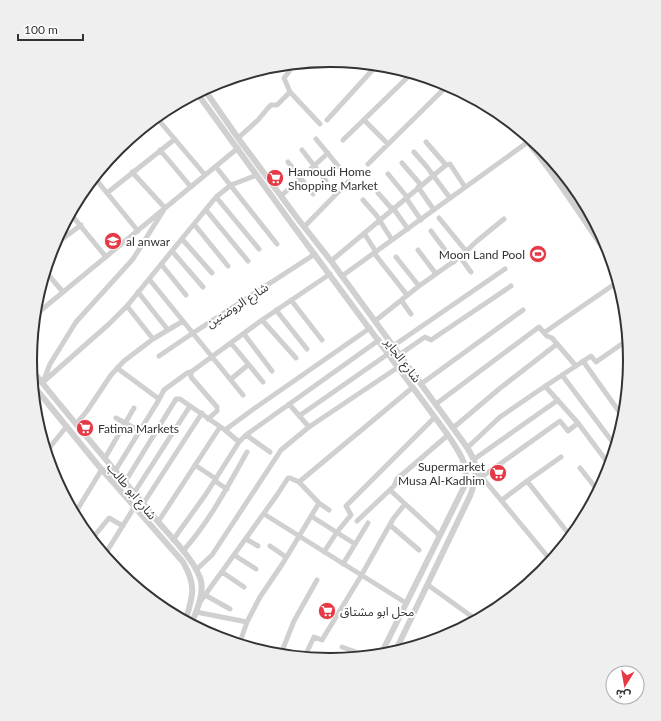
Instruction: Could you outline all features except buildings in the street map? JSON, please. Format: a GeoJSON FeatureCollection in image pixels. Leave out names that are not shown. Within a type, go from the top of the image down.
{"type":"FeatureCollection","features":[{"type":"Feature","properties":{"kind":"street"},"geometry":{"type":"LineString","coordinates":[[290,70],[284,78],[290,92],[320,124]]}},
{"type":"Feature","properties":{"kind":"street"},"geometry":{"type":"LineString","coordinates":[[327,120],[372,70]]}},
{"type":"Feature","properties":{"kind":"street"},"geometry":{"type":"LineString","coordinates":[[343,140],[407,77]]}},
{"type":"Feature","properties":{"kind":"street"},"geometry":{"type":"LineString","coordinates":[[368,164],[444,89]]}},
{"type":"Feature","properties":{"kind":"street"},"geometry":{"type":"LineString","coordinates":[[238,138],[258,120],[271,105],[277,105],[290,92]]}},
{"type":"Feature","properties":{"kind":"street","name":"شارع الجاير"},"geometry":{"type":"LineString","coordinates":[[207,94],[238,138],[436,404],[467,448],[477,470]]}},
{"type":"Feature","properties":{"kind":"street","name":"شارع الجاير"},"geometry":{"type":"LineString","coordinates":[[201,97],[292,224],[379,340],[397,368],[448,435],[462,456],[467,470],[465,485],[384,649]]}},
{"type":"Feature","properties":{"kind":"street"},"geometry":{"type":"LineString","coordinates":[[364,120],[388,144]]}},
{"type":"Feature","properties":{"kind":"street"},"geometry":{"type":"LineString","coordinates":[[160,121],[205,175]]}},
{"type":"Feature","properties":{"kind":"street"},"geometry":{"type":"LineString","coordinates":[[107,193],[175,139]]}},
{"type":"Feature","properties":{"kind":"street"},"geometry":{"type":"LineString","coordinates":[[316,139],[339,167]]}},
{"type":"Feature","properties":{"kind":"street"},"geometry":{"type":"LineString","coordinates":[[426,142],[446,165],[450,164],[466,187]]}},
{"type":"Feature","properties":{"kind":"street"},"geometry":{"type":"LineString","coordinates":[[342,276],[527,143]]}},
{"type":"Feature","properties":{"kind":"street"},"geometry":{"type":"LineString","coordinates":[[532,147],[600,243]]}},
{"type":"Feature","properties":{"kind":"street"},"geometry":{"type":"LineString","coordinates":[[42,308],[238,148]]}},
{"type":"Feature","properties":{"kind":"street"},"geometry":{"type":"LineString","coordinates":[[160,150],[192,186]]}},
{"type":"Feature","properties":{"kind":"street"},"geometry":{"type":"LineString","coordinates":[[302,150],[326,181]]}},
{"type":"Feature","properties":{"kind":"street"},"geometry":{"type":"LineString","coordinates":[[414,152],[450,198]]}},
{"type":"Feature","properties":{"kind":"street"},"geometry":{"type":"LineString","coordinates":[[281,196],[328,153]]}},
{"type":"Feature","properties":{"kind":"street"},"geometry":{"type":"LineString","coordinates":[[288,162],[314,194]]}},
{"type":"Feature","properties":{"kind":"street"},"geometry":{"type":"LineString","coordinates":[[402,163],[434,210]]}},
{"type":"Feature","properties":{"kind":"street"},"geometry":{"type":"LineString","coordinates":[[331,261],[446,165]]}},
{"type":"Feature","properties":{"kind":"street"},"geometry":{"type":"LineString","coordinates":[[216,166],[277,244]]}},
{"type":"Feature","properties":{"kind":"street"},"geometry":{"type":"LineString","coordinates":[[132,172],[165,208]]}},
{"type":"Feature","properties":{"kind":"street"},"geometry":{"type":"LineString","coordinates":[[388,174],[406,197],[421,220]]}},
{"type":"Feature","properties":{"kind":"street"},"geometry":{"type":"LineString","coordinates":[[42,383],[109,324],[127,306],[216,197],[231,185],[257,175]]}},
{"type":"Feature","properties":{"kind":"street"},"geometry":{"type":"LineString","coordinates":[[98,182],[138,231]]}},
{"type":"Feature","properties":{"kind":"street"},"geometry":{"type":"LineString","coordinates":[[304,227],[348,182]]}},
{"type":"Feature","properties":{"kind":"street"},"geometry":{"type":"LineString","coordinates":[[378,193],[393,209],[408,229]]}},
{"type":"Feature","properties":{"kind":"street"},"geometry":{"type":"LineString","coordinates":[[216,197],[259,249]]}},
{"type":"Feature","properties":{"kind":"street"},"geometry":{"type":"LineString","coordinates":[[363,200],[379,220],[392,240]]}},
{"type":"Feature","properties":{"kind":"street"},"geometry":{"type":"LineString","coordinates":[[42,383],[50,364],[76,322],[133,259],[165,208]]}},
{"type":"Feature","properties":{"kind":"street"},"geometry":{"type":"LineString","coordinates":[[206,210],[248,261]]}},
{"type":"Feature","properties":{"kind":"street"},"geometry":{"type":"LineString","coordinates":[[74,218],[106,257]]}},
{"type":"Feature","properties":{"kind":"street"},"geometry":{"type":"LineString","coordinates":[[439,218],[466,251]]}},
{"type":"Feature","properties":{"kind":"street"},"geometry":{"type":"LineString","coordinates":[[292,224],[298,219]]}},
{"type":"Feature","properties":{"kind":"street"},"geometry":{"type":"LineString","coordinates":[[375,321],[419,286],[454,262],[504,219]]}},
{"type":"Feature","properties":{"kind":"street"},"geometry":{"type":"LineString","coordinates":[[194,224],[228,266]]}},
{"type":"Feature","properties":{"kind":"street"},"geometry":{"type":"LineString","coordinates":[[64,238],[81,225]]}},
{"type":"Feature","properties":{"kind":"street"},"geometry":{"type":"LineString","coordinates":[[431,231],[454,262]]}},
{"type":"Feature","properties":{"kind":"street"},"geometry":{"type":"LineString","coordinates":[[364,233],[375,253],[407,295]]}},
{"type":"Feature","properties":{"kind":"street"},"geometry":{"type":"LineString","coordinates":[[182,239],[212,273]]}},
{"type":"Feature","properties":{"kind":"street"},"geometry":{"type":"LineString","coordinates":[[418,250],[436,274]]}},
{"type":"Feature","properties":{"kind":"street"},"geometry":{"type":"LineString","coordinates":[[172,251],[203,287]]}},
{"type":"Feature","properties":{"kind":"street","name":"شارع الروضتين"},"geometry":{"type":"LineString","coordinates":[[159,356],[315,254]]}},
{"type":"Feature","properties":{"kind":"street"},"geometry":{"type":"LineString","coordinates":[[396,256],[419,286]]}},
{"type":"Feature","properties":{"kind":"street"},"geometry":{"type":"LineString","coordinates":[[460,257],[471,272]]}},
{"type":"Feature","properties":{"kind":"street"},"geometry":{"type":"LineString","coordinates":[[161,264],[186,294]]}},
{"type":"Feature","properties":{"kind":"street"},"geometry":{"type":"LineString","coordinates":[[393,346],[505,269]]}},
{"type":"Feature","properties":{"kind":"street"},"geometry":{"type":"LineString","coordinates":[[115,471],[164,390],[276,310],[330,274]]}},
{"type":"Feature","properties":{"kind":"street"},"geometry":{"type":"LineString","coordinates":[[50,276],[63,292]]}},
{"type":"Feature","properties":{"kind":"street"},"geometry":{"type":"LineString","coordinates":[[149,279],[213,356],[243,395]]}},
{"type":"Feature","properties":{"kind":"street"},"geometry":{"type":"LineString","coordinates":[[545,332],[614,285]]}},
{"type":"Feature","properties":{"kind":"street"},"geometry":{"type":"LineString","coordinates":[[399,355],[425,337],[431,340],[511,286]]}},
{"type":"Feature","properties":{"kind":"street"},"geometry":{"type":"LineString","coordinates":[[138,292],[168,330]]}},
{"type":"Feature","properties":{"kind":"street"},"geometry":{"type":"LineString","coordinates":[[291,300],[322,340]]}},
{"type":"Feature","properties":{"kind":"street"},"geometry":{"type":"LineString","coordinates":[[401,300],[411,314]]}},
{"type":"Feature","properties":{"kind":"street"},"geometry":{"type":"LineString","coordinates":[[127,306],[153,339]]}},
{"type":"Feature","properties":{"kind":"street"},"geometry":{"type":"LineString","coordinates":[[276,310],[307,349]]}},
{"type":"Feature","properties":{"kind":"street"},"geometry":{"type":"LineString","coordinates":[[421,384],[523,310]]}},
{"type":"Feature","properties":{"kind":"street"},"geometry":{"type":"LineString","coordinates":[[262,320],[296,358]]}},
{"type":"Feature","properties":{"kind":"street"},"geometry":{"type":"LineString","coordinates":[[76,424],[87,411],[111,375],[124,361],[153,339],[183,321]]}},
{"type":"Feature","properties":{"kind":"street"},"geometry":{"type":"LineString","coordinates":[[436,404],[540,327],[547,336],[552,338],[576,366]]}},
{"type":"Feature","properties":{"kind":"street"},"geometry":{"type":"LineString","coordinates":[[225,430],[370,328]]}},
{"type":"Feature","properties":{"kind":"street"},"geometry":{"type":"LineString","coordinates":[[244,334],[272,371]]}},
{"type":"Feature","properties":{"kind":"street"},"geometry":{"type":"LineString","coordinates":[[173,540],[215,480],[239,442],[246,435],[379,340]]}},
{"type":"Feature","properties":{"kind":"street"},"geometry":{"type":"LineString","coordinates":[[231,343],[263,382]]}},
{"type":"Feature","properties":{"kind":"street"},"geometry":{"type":"LineString","coordinates":[[467,448],[500,417],[562,375],[591,356],[596,362],[623,343]]}},
{"type":"Feature","properties":{"kind":"street"},"geometry":{"type":"LineString","coordinates":[[453,428],[499,389],[557,344]]}},
{"type":"Feature","properties":{"kind":"street"},"geometry":{"type":"LineString","coordinates":[[300,416],[388,354]]}},
{"type":"Feature","properties":{"kind":"street"},"geometry":{"type":"LineString","coordinates":[[583,362],[619,412]]}},
{"type":"Feature","properties":{"kind":"street"},"geometry":{"type":"LineString","coordinates":[[231,379],[248,365]]}},
{"type":"Feature","properties":{"kind":"street"},"geometry":{"type":"LineString","coordinates":[[118,368],[159,399]]}},
{"type":"Feature","properties":{"kind":"street"},"geometry":{"type":"LineString","coordinates":[[196,570],[212,555],[282,450],[309,427],[397,368]]}},
{"type":"Feature","properties":{"kind":"street"},"geometry":{"type":"LineString","coordinates":[[191,372],[192,377],[217,407],[216,411],[208,419]]}},
{"type":"Feature","properties":{"kind":"street"},"geometry":{"type":"LineString","coordinates":[[562,375],[612,443]]}},
{"type":"Feature","properties":{"kind":"street","name":"شارع ابو طالب"},"geometry":{"type":"LineString","coordinates":[[38,377],[183,551],[196,570],[202,586],[201,596],[193,620]]}},
{"type":"Feature","properties":{"kind":"street"},"geometry":{"type":"LineString","coordinates":[[546,386],[578,423],[606,461]]}},
{"type":"Feature","properties":{"kind":"street"},"geometry":{"type":"LineString","coordinates":[[299,482],[412,388]]}},
{"type":"Feature","properties":{"kind":"street","name":"شارع ابو طالب"},"geometry":{"type":"LineString","coordinates":[[39,393],[102,469],[183,562],[193,586],[193,594],[187,616]]}},
{"type":"Feature","properties":{"kind":"street"},"geometry":{"type":"LineString","coordinates":[[125,482],[176,399],[180,399],[202,414],[239,442]]}},
{"type":"Feature","properties":{"kind":"street"},"geometry":{"type":"LineString","coordinates":[[473,460],[558,400]]}},
{"type":"Feature","properties":{"kind":"street"},"geometry":{"type":"LineString","coordinates":[[53,409],[59,403]]}},
{"type":"Feature","properties":{"kind":"street"},"geometry":{"type":"LineString","coordinates":[[289,404],[309,427]]}},
{"type":"Feature","properties":{"kind":"street"},"geometry":{"type":"LineString","coordinates":[[134,493],[190,406]]}},
{"type":"Feature","properties":{"kind":"street"},"geometry":{"type":"LineString","coordinates":[[105,458],[134,408]]}},
{"type":"Feature","properties":{"kind":"street"},"geometry":{"type":"LineString","coordinates":[[143,504],[202,414]]}},
{"type":"Feature","properties":{"kind":"street"},"geometry":{"type":"LineString","coordinates":[[116,418],[140,431]]}},
{"type":"Feature","properties":{"kind":"street"},"geometry":{"type":"LineString","coordinates":[[324,552],[337,532],[351,515],[346,506],[434,418]]}},
{"type":"Feature","properties":{"kind":"street"},"geometry":{"type":"LineString","coordinates":[[483,476],[560,421],[568,431],[578,423]]}},
{"type":"Feature","properties":{"kind":"street"},"geometry":{"type":"LineString","coordinates":[[50,447],[67,426]]}},
{"type":"Feature","properties":{"kind":"street"},"geometry":{"type":"LineString","coordinates":[[158,522],[220,427]]}},
{"type":"Feature","properties":{"kind":"street"},"geometry":{"type":"LineString","coordinates":[[246,435],[270,452]]}},
{"type":"Feature","properties":{"kind":"street"},"geometry":{"type":"LineString","coordinates":[[357,521],[394,486],[397,479],[448,435]]}},
{"type":"Feature","properties":{"kind":"street"},"geometry":{"type":"LineString","coordinates":[[183,551],[193,540],[227,489],[247,452]]}},
{"type":"Feature","properties":{"kind":"street"},"geometry":{"type":"LineString","coordinates":[[502,500],[561,457]]}},
{"type":"Feature","properties":{"kind":"street"},"geometry":{"type":"LineString","coordinates":[[195,465],[227,489]]}},
{"type":"Feature","properties":{"kind":"street"},"geometry":{"type":"LineString","coordinates":[[580,468],[595,487]]}},
{"type":"Feature","properties":{"kind":"street"},"geometry":{"type":"LineString","coordinates":[[77,509],[102,469]]}},
{"type":"Feature","properties":{"kind":"street"},"geometry":{"type":"LineString","coordinates":[[477,470],[548,557]]}},
{"type":"Feature","properties":{"kind":"street"},"geometry":{"type":"LineString","coordinates":[[398,646],[470,496],[476,479],[477,470]]}},
{"type":"Feature","properties":{"kind":"street"},"geometry":{"type":"LineString","coordinates":[[198,605],[264,514],[288,478],[299,482],[319,503],[329,510]]}},
{"type":"Feature","properties":{"kind":"street"},"geometry":{"type":"LineString","coordinates":[[527,481],[568,533]]}},
{"type":"Feature","properties":{"kind":"street"},"geometry":{"type":"LineString","coordinates":[[390,490],[440,536]]}},
{"type":"Feature","properties":{"kind":"street"},"geometry":{"type":"LineString","coordinates":[[241,639],[246,622],[260,597],[319,503]]}},
{"type":"Feature","properties":{"kind":"street"},"geometry":{"type":"LineString","coordinates":[[307,653],[314,637],[322,640],[361,576],[393,519],[405,504]]}},
{"type":"Feature","properties":{"kind":"street"},"geometry":{"type":"LineString","coordinates":[[107,551],[135,506]]}},
{"type":"Feature","properties":{"kind":"street"},"geometry":{"type":"LineString","coordinates":[[264,514],[406,603]]}},
{"type":"Feature","properties":{"kind":"street"},"geometry":{"type":"LineString","coordinates":[[311,516],[355,544]]}},
{"type":"Feature","properties":{"kind":"street"},"geometry":{"type":"LineString","coordinates":[[95,535],[109,518],[123,526]]}},
{"type":"Feature","properties":{"kind":"street"},"geometry":{"type":"LineString","coordinates":[[343,564],[368,523]]}},
{"type":"Feature","properties":{"kind":"street"},"geometry":{"type":"LineString","coordinates":[[390,525],[419,550]]}},
{"type":"Feature","properties":{"kind":"street"},"geometry":{"type":"LineString","coordinates":[[246,539],[258,546]]}},
{"type":"Feature","properties":{"kind":"street"},"geometry":{"type":"LineString","coordinates":[[270,546],[286,557]]}},
{"type":"Feature","properties":{"kind":"street"},"geometry":{"type":"LineString","coordinates":[[234,555],[256,569]]}},
{"type":"Feature","properties":{"kind":"street"},"geometry":{"type":"LineString","coordinates":[[222,572],[244,587]]}},
{"type":"Feature","properties":{"kind":"street"},"geometry":{"type":"LineString","coordinates":[[283,650],[294,621],[317,580]]}},
{"type":"Feature","properties":{"kind":"street"},"geometry":{"type":"LineString","coordinates":[[418,581],[473,617]]}},
{"type":"Feature","properties":{"kind":"street"},"geometry":{"type":"LineString","coordinates":[[205,595],[230,609]]}},
{"type":"Feature","properties":{"kind":"street"},"geometry":{"type":"LineString","coordinates":[[188,613],[191,615],[195,614],[246,622]]}},
{"type":"Feature","properties":{"kind":"street"},"geometry":{"type":"LineString","coordinates":[[342,647],[357,652]]}},
{"type":"Feature","properties":{"kind":"place","name":"Hamoudi Home Shopping Market"},"geometry":{"type":"Point","coordinates":[275,178]}},
{"type":"Feature","properties":{"kind":"place","name":"al anwar"},"geometry":{"type":"Point","coordinates":[113,241]}},
{"type":"Feature","properties":{"kind":"place","name":"Moon Land Pool"},"geometry":{"type":"Point","coordinates":[538,254]}},
{"type":"Feature","properties":{"kind":"place","name":"Fatima Markets"},"geometry":{"type":"Point","coordinates":[85,428]}},
{"type":"Feature","properties":{"kind":"place","name":"Supermarket Musa Al-Kadhim"},"geometry":{"type":"Point","coordinates":[498,473]}},
{"type":"Feature","properties":{"kind":"place","name":"محل ابو مشتاق"},"geometry":{"type":"Point","coordinates":[327,611]}}]}
